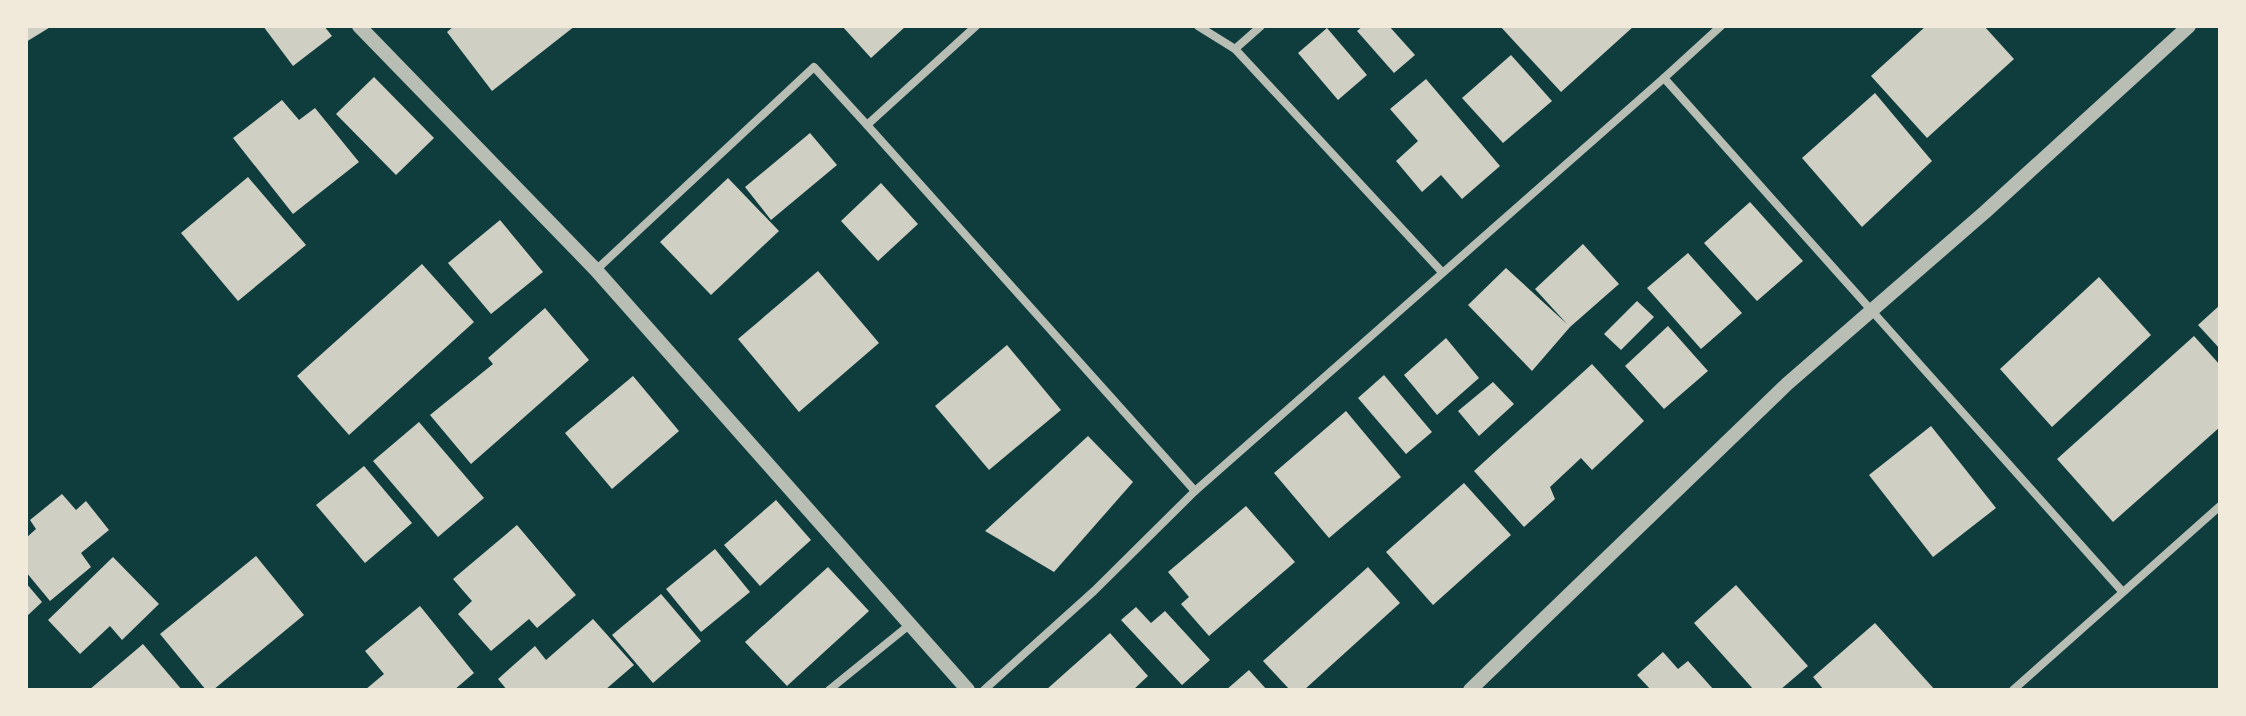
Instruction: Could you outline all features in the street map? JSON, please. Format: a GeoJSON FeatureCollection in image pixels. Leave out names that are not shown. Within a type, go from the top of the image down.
{"type":"FeatureCollection","features":[{"type":"Feature","properties":{"kind":"street"},"geometry":{"type":"LineString","coordinates":[[359,26],[596,270],[908,626],[968,690]]}},
{"type":"Feature","properties":{"kind":"street"},"geometry":{"type":"LineString","coordinates":[[867,125],[976,26]]}},
{"type":"Feature","properties":{"kind":"street"},"geometry":{"type":"LineString","coordinates":[[1198,26],[1235,49],[1442,272]]}},
{"type":"Feature","properties":{"kind":"street"},"geometry":{"type":"LineString","coordinates":[[1235,49],[1261,26]]}},
{"type":"Feature","properties":{"kind":"street"},"geometry":{"type":"LineString","coordinates":[[984,690],[1094,591],[1195,491],[1721,26]]}},
{"type":"Feature","properties":{"kind":"street"},"geometry":{"type":"LineString","coordinates":[[1470,690],[1787,384],[1985,212],[2189,26]]}},
{"type":"Feature","properties":{"kind":"street"},"geometry":{"type":"LineString","coordinates":[[596,270],[814,67],[1195,491]]}},
{"type":"Feature","properties":{"kind":"street"},"geometry":{"type":"LineString","coordinates":[[1664,78],[2121,590]]}},
{"type":"Feature","properties":{"kind":"street"},"geometry":{"type":"LineString","coordinates":[[2013,690],[2121,590],[2220,506]]}},
{"type":"Feature","properties":{"kind":"street"},"geometry":{"type":"LineString","coordinates":[[829,690],[908,626]]}},
{"type":"Feature","properties":{"kind":"building"},"geometry":{"type":"Polygon","coordinates":[[[26,26],[52,26],[26,42],[26,26]]]}},
{"type":"Feature","properties":{"kind":"building"},"geometry":{"type":"Polygon","coordinates":[[[263,26],[324,26],[332,36],[293,66],[263,26]]]}},
{"type":"Feature","properties":{"kind":"building"},"geometry":{"type":"Polygon","coordinates":[[[454,26],[575,26],[492,91],[447,32],[454,26]]]}},
{"type":"Feature","properties":{"kind":"building"},"geometry":{"type":"Polygon","coordinates":[[[842,26],[906,26],[871,58],[842,26]]]}},
{"type":"Feature","properties":{"kind":"building"},"geometry":{"type":"Polygon","coordinates":[[[1363,26],[1389,26],[1415,55],[1394,73],[1357,31],[1363,26]]]}},
{"type":"Feature","properties":{"kind":"building"},"geometry":{"type":"Polygon","coordinates":[[[1500,26],[1634,26],[1561,92],[1500,26]]]}},
{"type":"Feature","properties":{"kind":"building"},"geometry":{"type":"Polygon","coordinates":[[[1926,26],[1984,26],[2014,59],[1927,138],[1871,76],[1926,26]]]}},
{"type":"Feature","properties":{"kind":"building"},"geometry":{"type":"Polygon","coordinates":[[[1327,28],[1367,75],[1338,100],[1298,53],[1327,28]]]}},
{"type":"Feature","properties":{"kind":"building"},"geometry":{"type":"Polygon","coordinates":[[[1511,55],[1552,101],[1503,143],[1462,98],[1511,55]]]}},
{"type":"Feature","properties":{"kind":"building"},"geometry":{"type":"Polygon","coordinates":[[[374,77],[434,138],[396,175],[336,114],[374,77]]]}},
{"type":"Feature","properties":{"kind":"building"},"geometry":{"type":"Polygon","coordinates":[[[1426,79],[1500,166],[1462,199],[1441,175],[1422,192],[1396,161],[1418,141],[1390,109],[1426,79]]]}},
{"type":"Feature","properties":{"kind":"building"},"geometry":{"type":"Polygon","coordinates":[[[1875,93],[1932,161],[1862,227],[1802,158],[1875,93]]]}},
{"type":"Feature","properties":{"kind":"building"},"geometry":{"type":"Polygon","coordinates":[[[282,100],[299,120],[315,108],[359,162],[293,214],[233,138],[282,100]]]}},
{"type":"Feature","properties":{"kind":"building"},"geometry":{"type":"Polygon","coordinates":[[[810,133],[837,165],[771,220],[745,187],[810,133]]]}},
{"type":"Feature","properties":{"kind":"building"},"geometry":{"type":"Polygon","coordinates":[[[248,177],[306,245],[238,301],[181,233],[248,177]]]}},
{"type":"Feature","properties":{"kind":"building"},"geometry":{"type":"Polygon","coordinates":[[[728,178],[779,231],[711,295],[660,242],[728,178]]]}},
{"type":"Feature","properties":{"kind":"building"},"geometry":{"type":"Polygon","coordinates":[[[881,183],[918,224],[878,261],[841,221],[881,183]]]}},
{"type":"Feature","properties":{"kind":"building"},"geometry":{"type":"Polygon","coordinates":[[[1750,202],[1803,261],[1757,301],[1704,243],[1750,202]]]}},
{"type":"Feature","properties":{"kind":"building"},"geometry":{"type":"Polygon","coordinates":[[[500,220],[543,272],[491,314],[448,263],[500,220]]]}},
{"type":"Feature","properties":{"kind":"building"},"geometry":{"type":"Polygon","coordinates":[[[1583,244],[1619,284],[1570,327],[1532,371],[1468,305],[1506,268],[1567,324],[1535,289],[1583,244]]]}},
{"type":"Feature","properties":{"kind":"building"},"geometry":{"type":"Polygon","coordinates":[[[1688,253],[1742,313],[1701,349],[1647,288],[1688,253]]]}},
{"type":"Feature","properties":{"kind":"building"},"geometry":{"type":"Polygon","coordinates":[[[422,264],[474,322],[349,435],[297,376],[422,264]]]}},
{"type":"Feature","properties":{"kind":"building"},"geometry":{"type":"Polygon","coordinates":[[[818,271],[879,343],[799,412],[738,339],[818,271]]]}},
{"type":"Feature","properties":{"kind":"building"},"geometry":{"type":"Polygon","coordinates":[[[2099,277],[2151,335],[2052,427],[2000,369],[2099,277]]]}},
{"type":"Feature","properties":{"kind":"building"},"geometry":{"type":"Polygon","coordinates":[[[1637,301],[1654,317],[1621,350],[1604,334],[1637,301]]]}},
{"type":"Feature","properties":{"kind":"building"},"geometry":{"type":"Polygon","coordinates":[[[2220,305],[2220,349],[2198,325],[2220,305]]]}},
{"type":"Feature","properties":{"kind":"building"},"geometry":{"type":"Polygon","coordinates":[[[545,308],[589,360],[471,464],[430,415],[493,364],[488,358],[545,308]]]}},
{"type":"Feature","properties":{"kind":"building"},"geometry":{"type":"Polygon","coordinates":[[[1668,326],[1708,371],[1664,409],[1625,366],[1668,326]]]}},
{"type":"Feature","properties":{"kind":"building"},"geometry":{"type":"Polygon","coordinates":[[[2194,336],[2220,365],[2220,427],[2113,522],[2057,459],[2194,336]]]}},
{"type":"Feature","properties":{"kind":"building"},"geometry":{"type":"Polygon","coordinates":[[[1446,338],[1479,378],[1437,415],[1404,375],[1446,338]]]}},
{"type":"Feature","properties":{"kind":"building"},"geometry":{"type":"Polygon","coordinates":[[[1007,345],[1061,410],[989,470],[935,406],[1007,345]]]}},
{"type":"Feature","properties":{"kind":"building"},"geometry":{"type":"Polygon","coordinates":[[[1592,364],[1644,421],[1592,470],[1581,458],[1550,487],[1555,499],[1524,527],[1474,471],[1592,364]]]}},
{"type":"Feature","properties":{"kind":"building"},"geometry":{"type":"Polygon","coordinates":[[[1384,375],[1432,432],[1406,454],[1358,398],[1384,375]]]}},
{"type":"Feature","properties":{"kind":"building"},"geometry":{"type":"Polygon","coordinates":[[[633,376],[679,431],[612,489],[565,433],[633,376]]]}},
{"type":"Feature","properties":{"kind":"building"},"geometry":{"type":"Polygon","coordinates":[[[1493,382],[1514,404],[1479,436],[1458,411],[1493,382]]]}},
{"type":"Feature","properties":{"kind":"building"},"geometry":{"type":"Polygon","coordinates":[[[1346,411],[1401,477],[1329,538],[1274,473],[1346,411]]]}},
{"type":"Feature","properties":{"kind":"building"},"geometry":{"type":"Polygon","coordinates":[[[419,422],[484,498],[438,537],[373,461],[419,422]]]}},
{"type":"Feature","properties":{"kind":"building"},"geometry":{"type":"Polygon","coordinates":[[[1931,426],[1996,508],[1933,557],[1869,475],[1931,426]]]}},
{"type":"Feature","properties":{"kind":"building"},"geometry":{"type":"Polygon","coordinates":[[[1088,436],[1133,482],[1054,572],[985,531],[1088,436]]]}},
{"type":"Feature","properties":{"kind":"building"},"geometry":{"type":"Polygon","coordinates":[[[364,466],[412,523],[365,563],[316,505],[364,466]]]}},
{"type":"Feature","properties":{"kind":"building"},"geometry":{"type":"Polygon","coordinates":[[[1464,483],[1511,535],[1433,605],[1386,552],[1464,483]]]}},
{"type":"Feature","properties":{"kind":"building"},"geometry":{"type":"Polygon","coordinates":[[[62,494],[76,510],[86,501],[109,530],[81,553],[91,567],[50,601],[26,572],[26,538],[36,529],[30,520],[62,494]]]}},
{"type":"Feature","properties":{"kind":"building"},"geometry":{"type":"Polygon","coordinates":[[[776,500],[811,540],[760,586],[724,545],[776,500]]]}},
{"type":"Feature","properties":{"kind":"building"},"geometry":{"type":"Polygon","coordinates":[[[1246,506],[1295,562],[1209,636],[1181,604],[1189,597],[1168,572],[1246,506]]]}},
{"type":"Feature","properties":{"kind":"building"},"geometry":{"type":"Polygon","coordinates":[[[517,525],[576,595],[537,628],[529,619],[491,651],[458,614],[472,601],[453,579],[517,525]]]}},
{"type":"Feature","properties":{"kind":"building"},"geometry":{"type":"Polygon","coordinates":[[[715,549],[750,592],[701,632],[666,589],[715,549]]]}},
{"type":"Feature","properties":{"kind":"building"},"geometry":{"type":"Polygon","coordinates":[[[256,556],[304,615],[213,690],[206,690],[160,634],[256,556]]]}},
{"type":"Feature","properties":{"kind":"building"},"geometry":{"type":"Polygon","coordinates":[[[113,557],[159,604],[122,640],[110,626],[80,654],[48,620],[113,557]]]}},
{"type":"Feature","properties":{"kind":"building"},"geometry":{"type":"Polygon","coordinates":[[[828,567],[869,611],[787,686],[745,642],[828,567]]]}},
{"type":"Feature","properties":{"kind":"building"},"geometry":{"type":"Polygon","coordinates":[[[1368,567],[1400,603],[1304,690],[1290,690],[1263,661],[1368,567]]]}},
{"type":"Feature","properties":{"kind":"building"},"geometry":{"type":"Polygon","coordinates":[[[26,583],[42,602],[26,617],[26,583]]]}},
{"type":"Feature","properties":{"kind":"building"},"geometry":{"type":"Polygon","coordinates":[[[1736,585],[1808,666],[1780,690],[1754,690],[1694,623],[1736,585]]]}},
{"type":"Feature","properties":{"kind":"building"},"geometry":{"type":"Polygon","coordinates":[[[661,594],[701,641],[653,683],[612,635],[661,594]]]}},
{"type":"Feature","properties":{"kind":"building"},"geometry":{"type":"Polygon","coordinates":[[[420,606],[474,673],[454,690],[365,690],[384,674],[365,651],[420,606]]]}},
{"type":"Feature","properties":{"kind":"building"},"geometry":{"type":"Polygon","coordinates":[[[1136,607],[1151,623],[1165,611],[1210,660],[1182,685],[1121,620],[1136,607]]]}},
{"type":"Feature","properties":{"kind":"building"},"geometry":{"type":"Polygon","coordinates":[[[593,619],[634,665],[605,690],[507,690],[498,679],[535,646],[546,660],[593,619]]]}},
{"type":"Feature","properties":{"kind":"building"},"geometry":{"type":"Polygon","coordinates":[[[1875,623],[1935,690],[1824,690],[1813,677],[1875,623]]]}},
{"type":"Feature","properties":{"kind":"building"},"geometry":{"type":"Polygon","coordinates":[[[1110,633],[1148,676],[1133,690],[1046,690],[1110,633]]]}},
{"type":"Feature","properties":{"kind":"building"},"geometry":{"type":"Polygon","coordinates":[[[143,644],[182,690],[89,690],[143,644]]]}},
{"type":"Feature","properties":{"kind":"building"},"geometry":{"type":"Polygon","coordinates":[[[1663,652],[1678,669],[1688,661],[1714,690],[1651,690],[1637,675],[1663,652]]]}},
{"type":"Feature","properties":{"kind":"building"},"geometry":{"type":"Polygon","coordinates":[[[1249,670],[1267,690],[1226,690],[1249,670]]]}}]}
